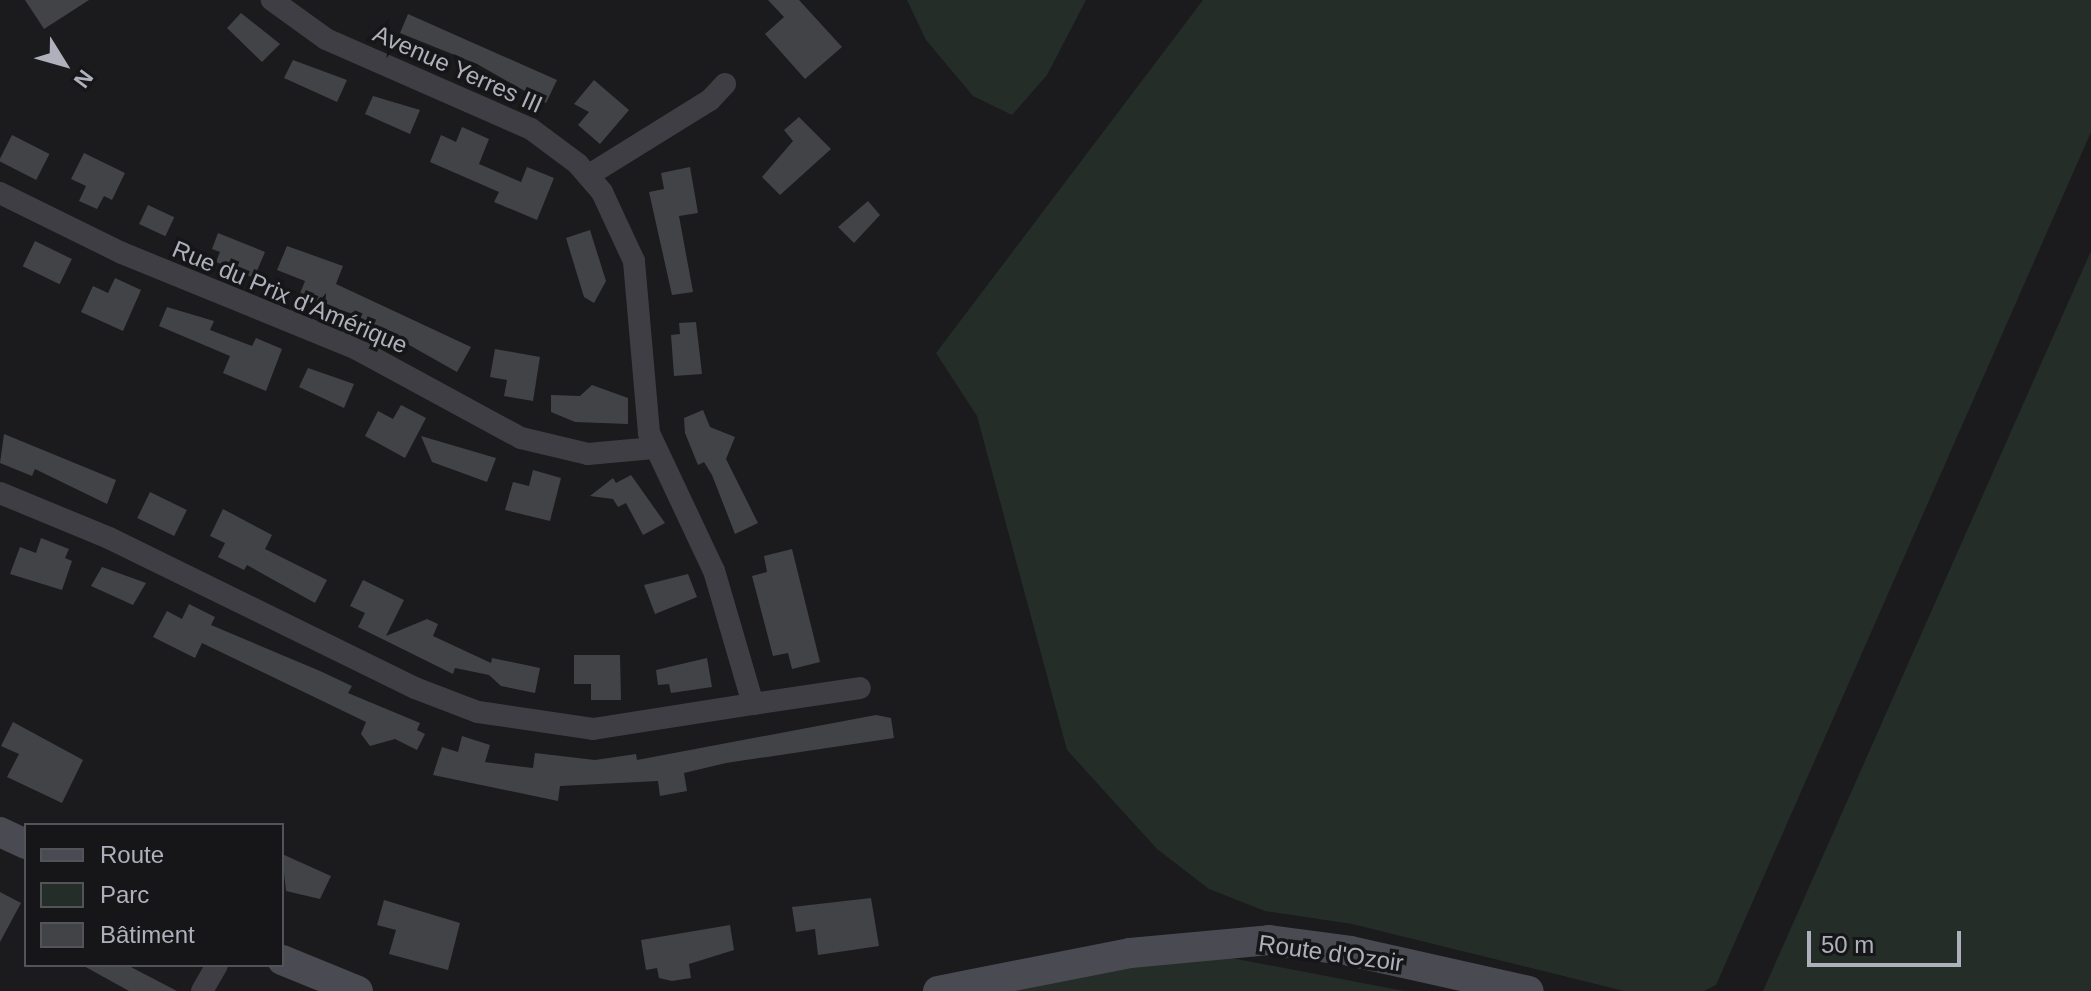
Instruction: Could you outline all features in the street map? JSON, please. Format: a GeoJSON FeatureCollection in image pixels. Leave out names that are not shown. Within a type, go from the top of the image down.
{"type":"FeatureCollection","features":[{"type":"Feature","properties":{"kind":"main road"},"geometry":{"type":"LineString","coordinates":[[0,832],[24,843]]}},
{"type":"Feature","properties":{"kind":"main road","name":"Route d'Ozoir"},"geometry":{"type":"LineString","coordinates":[[938,991],[1130,953],[1269,940],[1350,951],[1529,991]]}},
{"type":"Feature","properties":{"kind":"main road"},"geometry":{"type":"LineString","coordinates":[[284,961],[358,991]]}},
{"type":"Feature","properties":{"kind":"street","name":"Avenue Yerres III"},"geometry":{"type":"LineString","coordinates":[[272,0],[326,39],[531,129],[589,175],[634,261],[654,448],[714,571],[753,704]]}},
{"type":"Feature","properties":{"kind":"street"},"geometry":{"type":"LineString","coordinates":[[589,175],[710,100],[725,84]]}},
{"type":"Feature","properties":{"kind":"street","name":"Rue du Prix d'Amérique"},"geometry":{"type":"LineString","coordinates":[[0,193],[149,265],[355,348],[530,441],[588,454],[654,448]]}},
{"type":"Feature","properties":{"kind":"street"},"geometry":{"type":"LineString","coordinates":[[0,493],[109,538],[415,688],[478,712],[593,729],[860,688]]}},
{"type":"Feature","properties":{"kind":"street"},"geometry":{"type":"LineString","coordinates":[[202,991],[216,967]]}},
{"type":"Feature","properties":{"kind":"green space"},"geometry":{"type":"Polygon","coordinates":[[[907,0],[1086,0],[1047,75],[1012,115],[973,96],[926,40],[907,0]]]}},
{"type":"Feature","properties":{"kind":"green space"},"geometry":{"type":"Polygon","coordinates":[[[1203,0],[2091,0],[2091,132],[1716,985],[1704,991],[1624,991],[1352,924],[1265,911],[1209,889],[1157,849],[1067,750],[977,416],[936,353],[1203,0]]]}},
{"type":"Feature","properties":{"kind":"green space"},"geometry":{"type":"Polygon","coordinates":[[[2091,251],[2091,991],[1763,991],[2091,251]]]}},
{"type":"Feature","properties":{"kind":"green space"},"geometry":{"type":"Polygon","coordinates":[[[1174,947],[1404,991],[938,991],[1174,947]]]}},
{"type":"Feature","properties":{"kind":"building"},"geometry":{"type":"Polygon","coordinates":[[[25,0],[89,0],[44,29],[25,0]]]}},
{"type":"Feature","properties":{"kind":"building"},"geometry":{"type":"Polygon","coordinates":[[[768,0],[799,0],[842,47],[805,79],[765,34],[784,17],[768,0]]]}},
{"type":"Feature","properties":{"kind":"building"},"geometry":{"type":"Polygon","coordinates":[[[241,13],[280,44],[262,62],[227,28],[241,13]]]}},
{"type":"Feature","properties":{"kind":"building"},"geometry":{"type":"Polygon","coordinates":[[[408,14],[557,80],[546,103],[477,64],[400,33],[408,14]]]}},
{"type":"Feature","properties":{"kind":"building"},"geometry":{"type":"Polygon","coordinates":[[[293,60],[347,80],[337,102],[284,78],[293,60]]]}},
{"type":"Feature","properties":{"kind":"building"},"geometry":{"type":"Polygon","coordinates":[[[594,80],[629,110],[600,144],[578,125],[589,112],[574,104],[594,80]]]}},
{"type":"Feature","properties":{"kind":"building"},"geometry":{"type":"Polygon","coordinates":[[[373,96],[420,110],[410,134],[365,114],[373,96]]]}},
{"type":"Feature","properties":{"kind":"building"},"geometry":{"type":"Polygon","coordinates":[[[799,117],[831,149],[780,195],[762,177],[793,141],[784,130],[799,117]]]}},
{"type":"Feature","properties":{"kind":"building"},"geometry":{"type":"Polygon","coordinates":[[[462,127],[489,139],[479,164],[521,182],[527,167],[554,178],[537,220],[494,202],[499,192],[430,162],[441,135],[456,142],[462,127]]]}},
{"type":"Feature","properties":{"kind":"building"},"geometry":{"type":"Polygon","coordinates":[[[12,135],[49,154],[36,180],[0,161],[12,135]]]}},
{"type":"Feature","properties":{"kind":"building"},"geometry":{"type":"Polygon","coordinates":[[[84,153],[125,173],[112,200],[104,196],[97,209],[79,201],[86,186],[71,179],[84,153]]]}},
{"type":"Feature","properties":{"kind":"building"},"geometry":{"type":"Polygon","coordinates":[[[690,167],[698,213],[679,216],[693,292],[672,295],[649,192],[664,189],[661,173],[690,167]]]}},
{"type":"Feature","properties":{"kind":"building"},"geometry":{"type":"Polygon","coordinates":[[[868,201],[880,215],[854,243],[838,227],[868,201]]]}},
{"type":"Feature","properties":{"kind":"building"},"geometry":{"type":"Polygon","coordinates":[[[148,205],[174,217],[165,236],[139,224],[148,205]]]}},
{"type":"Feature","properties":{"kind":"building"},"geometry":{"type":"Polygon","coordinates":[[[590,230],[606,281],[594,303],[584,297],[566,238],[590,230]]]}},
{"type":"Feature","properties":{"kind":"building"},"geometry":{"type":"Polygon","coordinates":[[[218,233],[265,252],[254,278],[216,262],[220,252],[212,249],[218,233]]]}},
{"type":"Feature","properties":{"kind":"building"},"geometry":{"type":"Polygon","coordinates":[[[35,241],[72,259],[60,284],[23,266],[35,241]]]}},
{"type":"Feature","properties":{"kind":"building"},"geometry":{"type":"Polygon","coordinates":[[[287,246],[343,266],[336,284],[471,347],[457,372],[356,315],[299,296],[305,281],[277,270],[287,246]]]}},
{"type":"Feature","properties":{"kind":"building"},"geometry":{"type":"Polygon","coordinates":[[[115,278],[141,290],[123,331],[81,312],[93,286],[108,293],[115,278]]]}},
{"type":"Feature","properties":{"kind":"building"},"geometry":{"type":"Polygon","coordinates":[[[167,307],[214,321],[210,330],[252,346],[256,338],[282,349],[266,391],[223,373],[230,356],[159,326],[167,307]]]}},
{"type":"Feature","properties":{"kind":"building"},"geometry":{"type":"Polygon","coordinates":[[[696,322],[702,374],[674,376],[671,335],[680,334],[679,323],[696,322]]]}},
{"type":"Feature","properties":{"kind":"building"},"geometry":{"type":"Polygon","coordinates":[[[495,349],[540,357],[533,401],[504,396],[507,380],[490,377],[495,349]]]}},
{"type":"Feature","properties":{"kind":"building"},"geometry":{"type":"Polygon","coordinates":[[[308,368],[354,384],[344,408],[299,387],[308,368]]]}},
{"type":"Feature","properties":{"kind":"building"},"geometry":{"type":"Polygon","coordinates":[[[592,385],[628,398],[628,424],[575,422],[551,412],[551,395],[580,396],[592,385]]]}},
{"type":"Feature","properties":{"kind":"building"},"geometry":{"type":"Polygon","coordinates":[[[401,405],[426,418],[405,458],[365,436],[378,411],[393,419],[401,405]]]}},
{"type":"Feature","properties":{"kind":"building"},"geometry":{"type":"Polygon","coordinates":[[[703,410],[710,427],[735,437],[726,459],[758,523],[735,534],[712,475],[704,462],[698,465],[685,433],[684,418],[703,410]]]}},
{"type":"Feature","properties":{"kind":"building"},"geometry":{"type":"Polygon","coordinates":[[[4,434],[116,480],[107,504],[35,469],[32,476],[0,463],[4,434]]]}},
{"type":"Feature","properties":{"kind":"building"},"geometry":{"type":"Polygon","coordinates":[[[421,436],[496,458],[487,482],[432,462],[421,436]]]}},
{"type":"Feature","properties":{"kind":"building"},"geometry":{"type":"Polygon","coordinates":[[[533,470],[561,478],[550,521],[505,510],[513,482],[529,486],[533,470]]]}},
{"type":"Feature","properties":{"kind":"building"},"geometry":{"type":"Polygon","coordinates":[[[631,475],[665,523],[643,535],[626,503],[618,507],[613,499],[590,496],[613,478],[616,483],[631,475]]]}},
{"type":"Feature","properties":{"kind":"building"},"geometry":{"type":"Polygon","coordinates":[[[150,492],[187,510],[174,536],[137,518],[150,492]]]}},
{"type":"Feature","properties":{"kind":"building"},"geometry":{"type":"Polygon","coordinates":[[[223,509],[272,535],[265,549],[327,580],[315,603],[247,565],[244,570],[218,557],[225,543],[210,536],[223,509]]]}},
{"type":"Feature","properties":{"kind":"building"},"geometry":{"type":"Polygon","coordinates":[[[41,538],[69,549],[65,558],[72,561],[62,590],[10,574],[20,547],[36,553],[41,538]]]}},
{"type":"Feature","properties":{"kind":"building"},"geometry":{"type":"Polygon","coordinates":[[[792,549],[820,662],[792,669],[788,653],[773,656],[752,576],[767,572],[764,556],[792,549]]]}},
{"type":"Feature","properties":{"kind":"building"},"geometry":{"type":"Polygon","coordinates":[[[102,567],[146,583],[133,605],[91,586],[102,567]]]}},
{"type":"Feature","properties":{"kind":"building"},"geometry":{"type":"Polygon","coordinates":[[[688,574],[697,597],[655,614],[644,585],[688,574]]]}},
{"type":"Feature","properties":{"kind":"building"},"geometry":{"type":"Polygon","coordinates":[[[363,580],[404,600],[386,636],[427,619],[438,624],[433,636],[491,663],[492,658],[540,668],[535,693],[501,686],[489,675],[455,668],[453,674],[358,627],[365,613],[350,606],[363,580]]]}},
{"type":"Feature","properties":{"kind":"building"},"geometry":{"type":"Polygon","coordinates":[[[189,604],[215,617],[211,625],[352,686],[348,693],[420,723],[417,730],[425,734],[417,750],[395,739],[370,746],[361,734],[366,722],[202,643],[195,658],[153,637],[167,611],[182,619],[189,604]]]}},
{"type":"Feature","properties":{"kind":"building"},"geometry":{"type":"Polygon","coordinates":[[[574,655],[620,655],[621,700],[591,700],[591,684],[574,684],[574,655]]]}},
{"type":"Feature","properties":{"kind":"building"},"geometry":{"type":"Polygon","coordinates":[[[707,658],[712,687],[671,693],[669,684],[658,685],[656,670],[707,658]]]}},
{"type":"Feature","properties":{"kind":"building"},"geometry":{"type":"Polygon","coordinates":[[[876,715],[891,718],[894,738],[726,763],[684,773],[687,791],[660,796],[658,781],[560,786],[558,801],[433,775],[442,747],[458,752],[462,736],[490,745],[485,762],[533,768],[535,753],[595,760],[636,754],[637,760],[876,715]]]}},
{"type":"Feature","properties":{"kind":"building"},"geometry":{"type":"Polygon","coordinates":[[[13,722],[83,760],[62,803],[7,777],[19,754],[1,746],[13,722]]]}},
{"type":"Feature","properties":{"kind":"building"},"geometry":{"type":"Polygon","coordinates":[[[284,855],[331,876],[320,899],[286,891],[284,855]]]}},
{"type":"Feature","properties":{"kind":"building"},"geometry":{"type":"Polygon","coordinates":[[[0,892],[21,903],[0,942],[0,892]]]}},
{"type":"Feature","properties":{"kind":"building"},"geometry":{"type":"Polygon","coordinates":[[[871,898],[879,946],[818,955],[815,929],[796,932],[792,907],[871,898]]]}},
{"type":"Feature","properties":{"kind":"building"},"geometry":{"type":"Polygon","coordinates":[[[384,900],[460,923],[448,970],[389,954],[396,930],[377,925],[384,900]]]}},
{"type":"Feature","properties":{"kind":"building"},"geometry":{"type":"Polygon","coordinates":[[[730,925],[734,950],[689,964],[691,978],[672,981],[659,978],[657,968],[646,970],[641,940],[730,925]]]}},
{"type":"Feature","properties":{"kind":"building"},"geometry":{"type":"Polygon","coordinates":[[[86,967],[131,967],[177,991],[129,991],[86,967]]]}}]}
